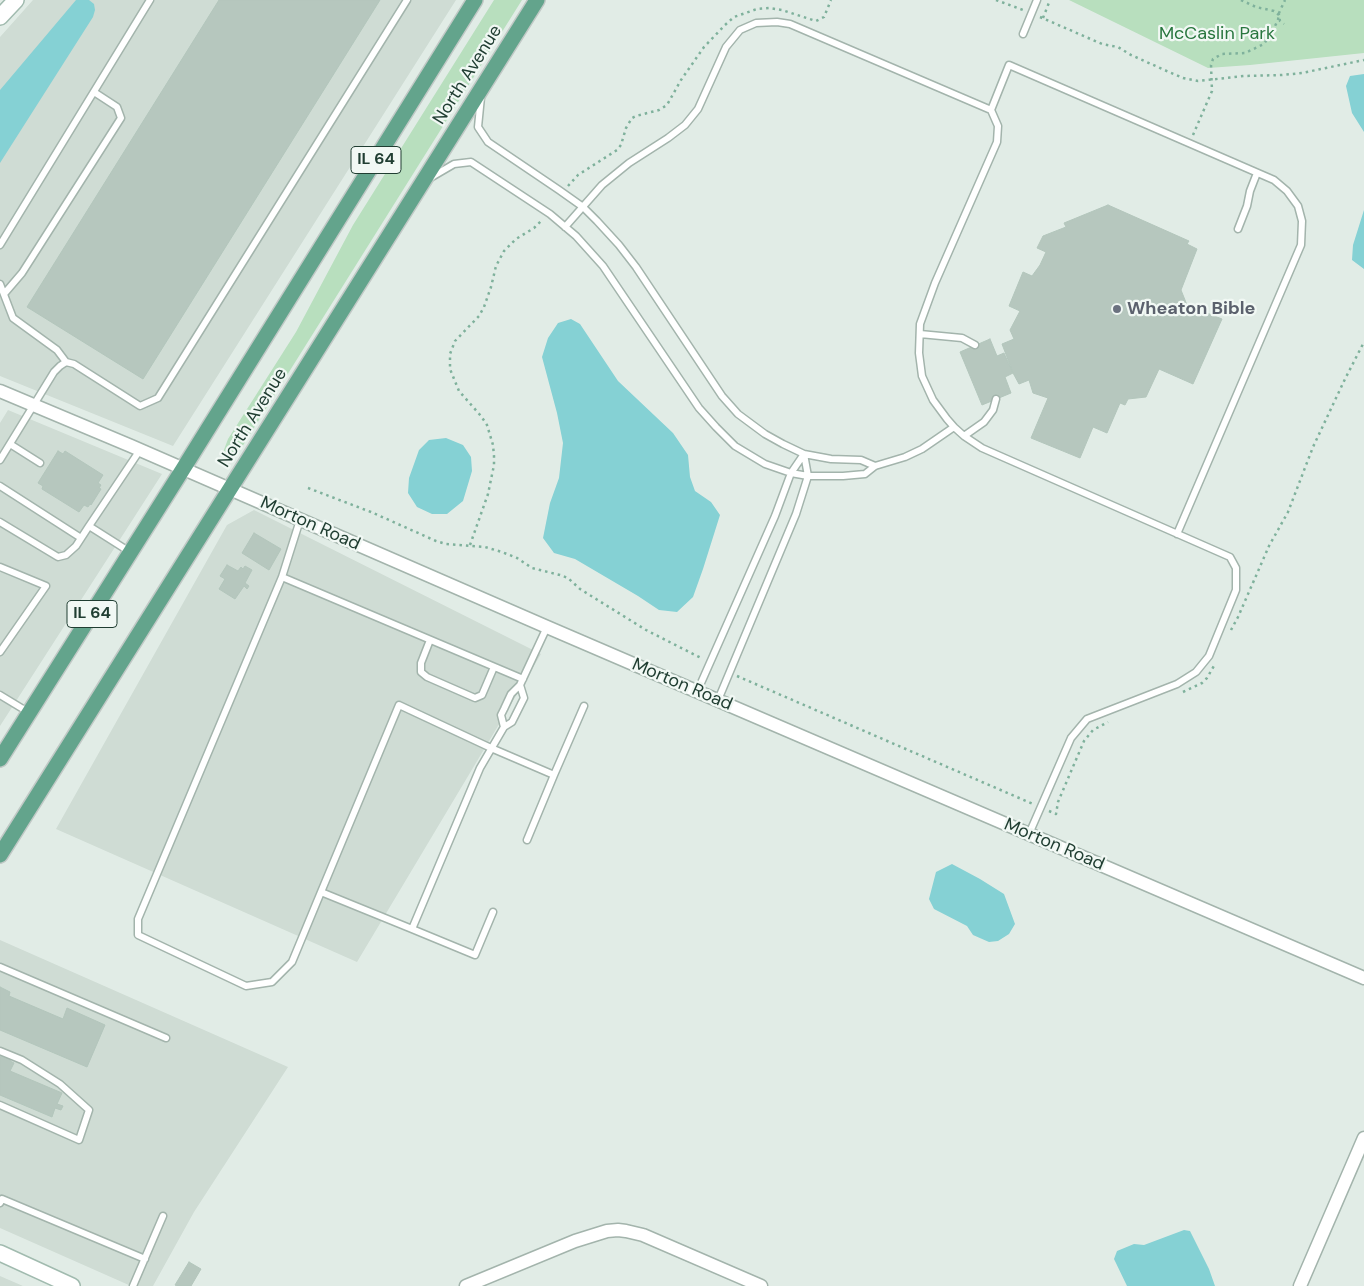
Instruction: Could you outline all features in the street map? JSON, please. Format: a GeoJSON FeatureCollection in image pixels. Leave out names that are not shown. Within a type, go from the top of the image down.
{"type":"FeatureCollection","features":[{"type":"Feature","properties":{"kind":"main road"},"geometry":{"type":"LineString","coordinates":[[0,17],[16,0]]}},
{"type":"Feature","properties":{"kind":"main road","name":"North Avenue"},"geometry":{"type":"LineString","coordinates":[[0,759],[476,0]]}},
{"type":"Feature","properties":{"kind":"main road","name":"North Avenue"},"geometry":{"type":"LineString","coordinates":[[0,855],[537,0]]}},
{"type":"Feature","properties":{"kind":"main road"},"geometry":{"type":"LineString","coordinates":[[0,1253],[72,1286]]}},
{"type":"Feature","properties":{"kind":"street","name":"Morton Road"},"geometry":{"type":"LineString","coordinates":[[0,390],[1364,978]]}},
{"type":"Feature","properties":{"kind":"street"},"geometry":{"type":"LineString","coordinates":[[1300,1286],[1364,1138]]}},
{"type":"Feature","properties":{"kind":"street"},"geometry":{"type":"LineString","coordinates":[[466,1286],[575,1241],[607,1231],[618,1230],[643,1235],[761,1286]]}},
{"type":"Feature","properties":{"kind":"lane"},"geometry":{"type":"LineString","coordinates":[[0,245],[150,0]]}},
{"type":"Feature","properties":{"kind":"lane"},"geometry":{"type":"LineString","coordinates":[[0,284],[13,318],[58,350],[66,362],[74,364],[140,406],[158,398],[407,0]]}},
{"type":"Feature","properties":{"kind":"lane"},"geometry":{"type":"LineString","coordinates":[[1023,34],[1037,0]]}},
{"type":"Feature","properties":{"kind":"lane"},"geometry":{"type":"LineString","coordinates":[[566,227],[602,185],[629,163],[685,125],[698,109],[726,46],[740,30],[756,23],[778,22],[790,24],[991,110],[998,126],[997,142],[935,283],[920,324],[919,353],[922,376],[933,400],[954,427],[982,448],[1230,557],[1236,568],[1236,590],[1209,656],[1196,672],[1177,684],[1088,719],[1071,738],[1029,834]]}},
{"type":"Feature","properties":{"kind":"lane"},"geometry":{"type":"LineString","coordinates":[[991,110],[1010,65],[1274,180],[1288,191],[1298,206],[1302,222],[1300,245],[1177,534]]}},
{"type":"Feature","properties":{"kind":"lane"},"geometry":{"type":"LineString","coordinates":[[483,88],[478,127],[488,142],[583,207],[619,245],[636,267],[716,388],[738,414],[765,434],[804,454],[861,460],[875,466]]}},
{"type":"Feature","properties":{"kind":"lane"},"geometry":{"type":"LineString","coordinates":[[4,294],[22,273],[121,118],[118,107],[94,92]]}},
{"type":"Feature","properties":{"kind":"lane"},"geometry":{"type":"LineString","coordinates":[[424,181],[454,164],[471,162],[566,227],[603,266],[699,408],[735,446],[766,464],[791,473],[808,476],[865,474],[875,466],[905,457],[922,449],[954,427]]}},
{"type":"Feature","properties":{"kind":"lane"},"geometry":{"type":"LineString","coordinates":[[1238,229],[1257,173]]}},
{"type":"Feature","properties":{"kind":"lane"},"geometry":{"type":"LineString","coordinates":[[920,334],[962,338],[975,345]]}},
{"type":"Feature","properties":{"kind":"lane"},"geometry":{"type":"LineString","coordinates":[[0,460],[54,372],[66,362]]}},
{"type":"Feature","properties":{"kind":"lane"},"geometry":{"type":"LineString","coordinates":[[964,436],[984,422],[993,410],[996,399]]}},
{"type":"Feature","properties":{"kind":"lane"},"geometry":{"type":"LineString","coordinates":[[10,444],[40,462]]}},
{"type":"Feature","properties":{"kind":"lane"},"geometry":{"type":"LineString","coordinates":[[0,522],[58,557],[66,556],[76,546],[140,450]]}},
{"type":"Feature","properties":{"kind":"lane"},"geometry":{"type":"LineString","coordinates":[[697,692],[775,516],[791,473],[804,454]]}},
{"type":"Feature","properties":{"kind":"lane"},"geometry":{"type":"LineString","coordinates":[[718,700],[796,514],[808,476],[804,454]]}},
{"type":"Feature","properties":{"kind":"lane"},"geometry":{"type":"LineString","coordinates":[[0,486],[81,538]]}},
{"type":"Feature","properties":{"kind":"lane"},"geometry":{"type":"LineString","coordinates":[[300,520],[282,576],[138,919],[138,935],[246,986],[272,982],[292,962],[399,705],[554,775]]}},
{"type":"Feature","properties":{"kind":"lane"},"geometry":{"type":"LineString","coordinates":[[89,526],[131,552]]}},
{"type":"Feature","properties":{"kind":"lane"},"geometry":{"type":"LineString","coordinates":[[0,567],[46,586],[0,652]]}},
{"type":"Feature","properties":{"kind":"lane"},"geometry":{"type":"LineString","coordinates":[[282,576],[494,667],[522,682]]}},
{"type":"Feature","properties":{"kind":"lane"},"geometry":{"type":"LineString","coordinates":[[504,726],[501,715],[511,694],[522,682],[547,627]]}},
{"type":"Feature","properties":{"kind":"lane"},"geometry":{"type":"LineString","coordinates":[[430,640],[421,672],[427,677],[475,698],[482,695],[494,667]]}},
{"type":"Feature","properties":{"kind":"lane"},"geometry":{"type":"LineString","coordinates":[[412,929],[480,768],[504,726],[512,722],[524,698],[522,682]]}},
{"type":"Feature","properties":{"kind":"lane"},"geometry":{"type":"LineString","coordinates":[[0,694],[29,713]]}},
{"type":"Feature","properties":{"kind":"lane"},"geometry":{"type":"LineString","coordinates":[[527,840],[584,706]]}},
{"type":"Feature","properties":{"kind":"lane"},"geometry":{"type":"LineString","coordinates":[[322,892],[475,955],[493,912]]}},
{"type":"Feature","properties":{"kind":"lane"},"geometry":{"type":"LineString","coordinates":[[0,967],[166,1038]]}},
{"type":"Feature","properties":{"kind":"lane"},"geometry":{"type":"LineString","coordinates":[[0,1051],[22,1060],[60,1084],[89,1110],[79,1140],[0,1105]]}},
{"type":"Feature","properties":{"kind":"lane"},"geometry":{"type":"LineString","coordinates":[[1,1200],[145,1259]]}},
{"type":"Feature","properties":{"kind":"lane"},"geometry":{"type":"LineString","coordinates":[[133,1286],[163,1216]]}},
{"type":"Feature","properties":{"kind":"path"},"geometry":{"type":"LineString","coordinates":[[563,192],[578,174],[618,150],[632,118],[659,110],[666,105],[704,47],[734,17],[757,9],[769,8],[816,20],[824,17],[831,0]]}},
{"type":"Feature","properties":{"kind":"path"},"geometry":{"type":"LineString","coordinates":[[996,0],[1003,1],[1102,44],[1118,47],[1183,78],[1198,81],[1289,74],[1364,60]]}},
{"type":"Feature","properties":{"kind":"path"},"geometry":{"type":"LineString","coordinates":[[1043,18],[1050,0]]}},
{"type":"Feature","properties":{"kind":"path"},"geometry":{"type":"LineString","coordinates":[[1241,0],[1256,7],[1274,11],[1279,15],[1280,21],[1284,24]]}},
{"type":"Feature","properties":{"kind":"path"},"geometry":{"type":"LineString","coordinates":[[1190,144],[1211,94],[1211,63],[1215,57],[1222,54],[1245,53],[1258,47],[1268,39],[1278,20],[1285,0]]}},
{"type":"Feature","properties":{"kind":"path"},"geometry":{"type":"LineString","coordinates":[[470,545],[488,494],[494,465],[493,445],[487,425],[460,391],[450,369],[450,354],[455,341],[479,316],[484,307],[496,266],[504,250],[516,239],[539,224],[548,213]]}},
{"type":"Feature","properties":{"kind":"path"},"geometry":{"type":"LineString","coordinates":[[1229,634],[1269,546],[1288,512],[1313,447],[1364,342]]}},
{"type":"Feature","properties":{"kind":"path"},"geometry":{"type":"LineString","coordinates":[[308,488],[371,512],[436,541],[446,544],[486,547],[517,558],[532,568],[568,578],[580,590],[646,630],[710,662]]}},
{"type":"Feature","properties":{"kind":"path"},"geometry":{"type":"LineString","coordinates":[[1179,694],[1202,683],[1216,662]]}},
{"type":"Feature","properties":{"kind":"path"},"geometry":{"type":"LineString","coordinates":[[730,672],[1056,814],[1058,802],[1084,741],[1094,730],[1116,719]]}},
{"type":"Feature","properties":{"kind":"shaded area"},"geometry":{"type":"Polygon","coordinates":[[[33,0],[456,0],[173,446],[0,376],[0,37],[33,0]]]}},
{"type":"Feature","properties":{"kind":"shaded area"},"geometry":{"type":"Polygon","coordinates":[[[8,410],[162,474],[0,726],[0,423],[8,410]]]}},
{"type":"Feature","properties":{"kind":"shaded area"},"geometry":{"type":"Polygon","coordinates":[[[254,510],[541,654],[357,962],[56,829],[227,525],[254,510]]]}},
{"type":"Feature","properties":{"kind":"shaded area"},"geometry":{"type":"Polygon","coordinates":[[[0,940],[288,1067],[194,1212],[153,1286],[131,1286],[0,1228],[0,940]]]}},
{"type":"Feature","properties":{"kind":"shaded area"},"geometry":{"type":"Polygon","coordinates":[[[0,1276],[23,1286],[0,1286],[0,1276]]]}},
{"type":"Feature","properties":{"kind":"green space"},"geometry":{"type":"Polygon","coordinates":[[[494,0],[522,0],[242,447],[229,459],[222,455],[228,439],[296,332],[353,225],[494,0]]]}},
{"type":"Feature","properties":{"kind":"green space","name":"McCaslin Park"},"geometry":{"type":"Polygon","coordinates":[[[1069,0],[1364,0],[1364,53],[1208,68],[1069,0]]]}},
{"type":"Feature","properties":{"kind":"water"},"geometry":{"type":"Polygon","coordinates":[[[76,0],[89,0],[94,4],[93,17],[0,163],[0,90],[76,0]]]}},
{"type":"Feature","properties":{"kind":"water"},"geometry":{"type":"Polygon","coordinates":[[[1364,74],[1364,132],[1352,113],[1346,86],[1350,76],[1364,74]]]}},
{"type":"Feature","properties":{"kind":"water"},"geometry":{"type":"Polygon","coordinates":[[[1364,210],[1364,269],[1352,260],[1353,245],[1364,210]]]}},
{"type":"Feature","properties":{"kind":"water"},"geometry":{"type":"Polygon","coordinates":[[[571,319],[580,324],[618,381],[673,433],[688,455],[690,477],[695,491],[711,502],[720,515],[693,597],[677,612],[659,610],[575,559],[554,553],[543,538],[550,503],[559,478],[563,443],[542,357],[548,338],[558,323],[571,319]]]}},
{"type":"Feature","properties":{"kind":"water"},"geometry":{"type":"Polygon","coordinates":[[[446,438],[463,445],[471,457],[472,471],[463,501],[447,514],[432,514],[417,507],[408,493],[409,478],[419,450],[429,440],[446,438]]]}},
{"type":"Feature","properties":{"kind":"water"},"geometry":{"type":"Polygon","coordinates":[[[952,864],[1004,894],[1015,924],[1009,934],[998,941],[989,942],[973,935],[967,926],[934,909],[929,899],[936,872],[952,864]]]}},
{"type":"Feature","properties":{"kind":"water"},"geometry":{"type":"Polygon","coordinates":[[[1184,1230],[1190,1231],[1209,1269],[1215,1286],[1127,1286],[1114,1259],[1117,1251],[1134,1244],[1144,1245],[1184,1230]]]}},
{"type":"Feature","properties":{"kind":"building"},"geometry":{"type":"Polygon","coordinates":[[[219,0],[380,0],[143,379],[27,307],[219,0]]]}},
{"type":"Feature","properties":{"kind":"building"},"geometry":{"type":"Polygon","coordinates":[[[1108,205],[1189,241],[1187,244],[1197,249],[1181,290],[1187,305],[1222,319],[1193,384],[1159,369],[1146,397],[1128,399],[1125,405],[1120,403],[1107,433],[1093,427],[1080,458],[1031,438],[1048,398],[1033,393],[1029,380],[1019,384],[1002,344],[1014,339],[1010,330],[1020,311],[1009,306],[1023,272],[1032,276],[1040,265],[1046,252],[1037,248],[1043,236],[1066,227],[1064,223],[1108,205]]]}},
{"type":"Feature","properties":{"kind":"building"},"geometry":{"type":"Polygon","coordinates":[[[990,339],[997,356],[1004,353],[1013,373],[1005,377],[1011,393],[982,405],[960,352],[990,339]]]}},
{"type":"Feature","properties":{"kind":"building"},"geometry":{"type":"Polygon","coordinates":[[[58,451],[63,454],[65,451],[103,475],[98,483],[101,485],[99,488],[101,489],[91,505],[88,507],[84,505],[79,512],[42,489],[43,486],[38,483],[58,451]]]}},
{"type":"Feature","properties":{"kind":"building"},"geometry":{"type":"Polygon","coordinates":[[[254,533],[281,549],[269,570],[242,553],[254,533]]]}},
{"type":"Feature","properties":{"kind":"building"},"geometry":{"type":"Polygon","coordinates":[[[227,565],[238,571],[241,567],[243,569],[245,566],[252,570],[245,583],[249,586],[247,589],[244,586],[235,599],[219,589],[225,579],[220,576],[227,565]]]}},
{"type":"Feature","properties":{"kind":"building"},"geometry":{"type":"Polygon","coordinates":[[[0,987],[10,992],[9,996],[63,1019],[67,1008],[105,1025],[87,1067],[0,1030],[0,987]]]}},
{"type":"Feature","properties":{"kind":"building"},"geometry":{"type":"Polygon","coordinates":[[[0,1055],[11,1059],[10,1061],[14,1063],[10,1071],[62,1093],[57,1104],[63,1106],[61,1110],[55,1108],[52,1117],[0,1095],[0,1055]]]}},
{"type":"Feature","properties":{"kind":"building"},"geometry":{"type":"Polygon","coordinates":[[[189,1262],[201,1269],[191,1286],[175,1285],[189,1262]]]}},
{"type":"Feature","properties":{"kind":"place","name":"Wheaton Bible"},"geometry":{"type":"Point","coordinates":[1117,309]}}]}
